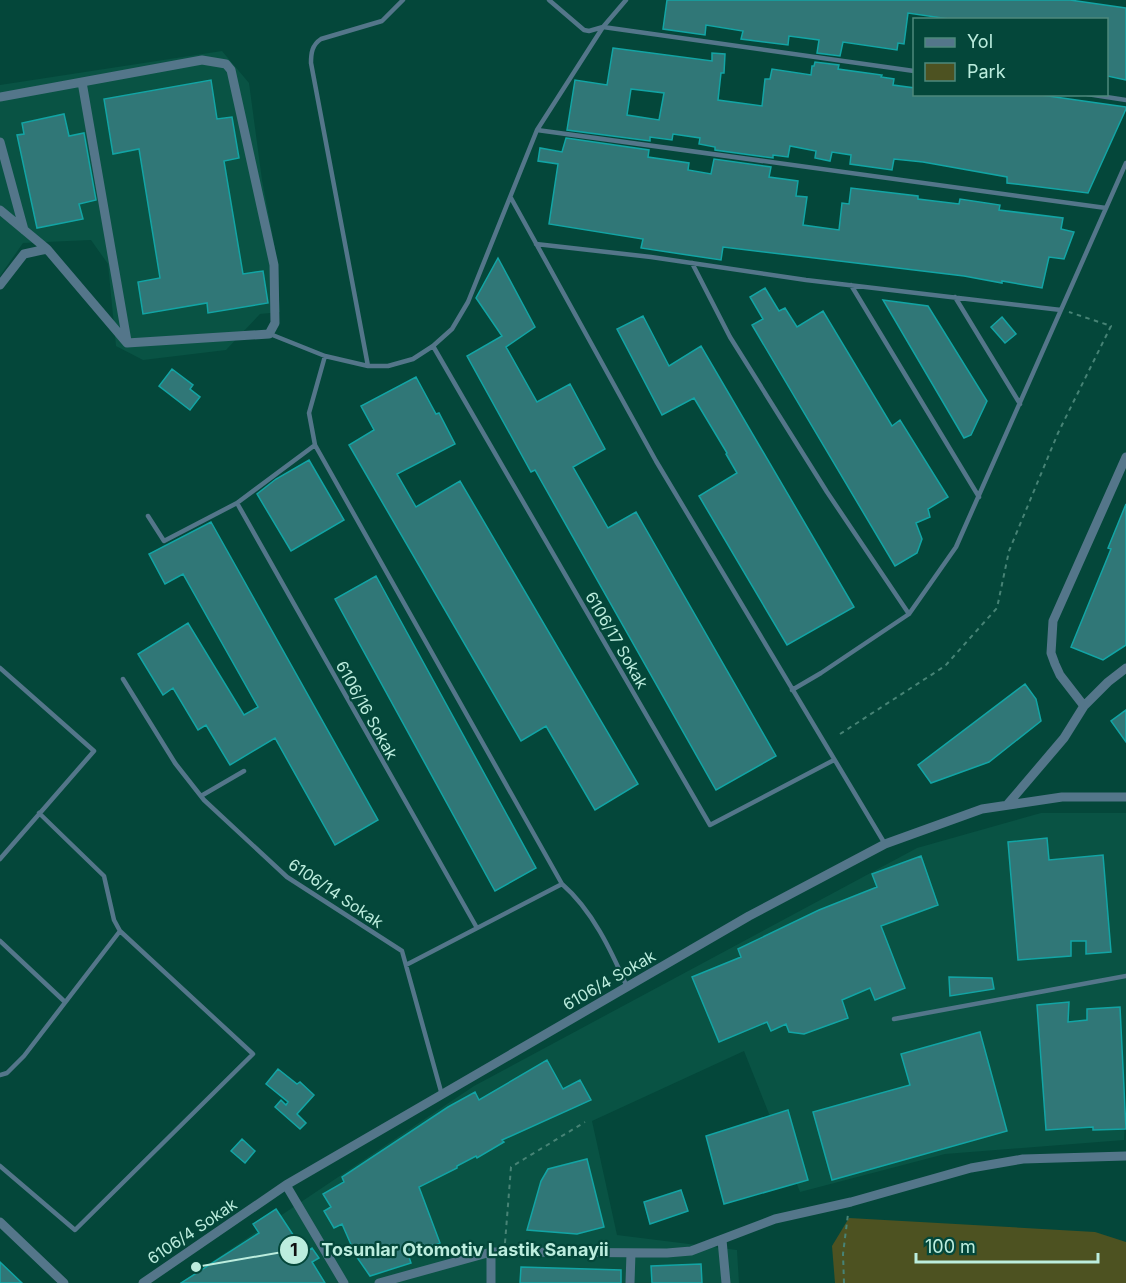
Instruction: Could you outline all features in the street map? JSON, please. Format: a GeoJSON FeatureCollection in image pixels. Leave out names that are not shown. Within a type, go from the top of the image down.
{"type":"FeatureCollection","features":[{"type":"Feature","properties":{"kind":"street"},"geometry":{"type":"LineString","coordinates":[[0,97],[202,60],[226,64],[231,70],[274,265],[275,323],[269,334],[128,343]]}},
{"type":"Feature","properties":{"kind":"street"},"geometry":{"type":"LineString","coordinates":[[82,82],[128,343]]}},
{"type":"Feature","properties":{"kind":"street"},"geometry":{"type":"LineString","coordinates":[[0,142],[24,230]]}},
{"type":"Feature","properties":{"kind":"street"},"geometry":{"type":"LineString","coordinates":[[0,210],[47,249],[128,343]]}},
{"type":"Feature","properties":{"kind":"street"},"geometry":{"type":"LineString","coordinates":[[0,285],[24,254],[47,249]]}},
{"type":"Feature","properties":{"kind":"street"},"geometry":{"type":"LineString","coordinates":[[1084,706],[1060,675],[1055,664],[1051,652],[1053,621],[1126,457]]}},
{"type":"Feature","properties":{"kind":"street"},"geometry":{"type":"LineString","coordinates":[[1007,806],[1064,738],[1084,706],[1126,668]]}},
{"type":"Feature","properties":{"kind":"street","name":"6106/4 Sokak"},"geometry":{"type":"LineString","coordinates":[[142,1283],[286,1185],[749,916],[885,844],[982,809],[1062,797],[1126,797]]}},
{"type":"Feature","properties":{"kind":"street"},"geometry":{"type":"LineString","coordinates":[[380,1283],[491,1252],[691,1251],[775,1219],[851,1202],[971,1168],[1023,1159],[1126,1156]]}},
{"type":"Feature","properties":{"kind":"street"},"geometry":{"type":"LineString","coordinates":[[286,1185],[344,1283]]}},
{"type":"Feature","properties":{"kind":"street"},"geometry":{"type":"LineString","coordinates":[[0,1222],[64,1283]]}},
{"type":"Feature","properties":{"kind":"street"},"geometry":{"type":"LineString","coordinates":[[722,1240],[726,1283]]}},
{"type":"Feature","properties":{"kind":"street"},"geometry":{"type":"LineString","coordinates":[[491,1252],[491,1283]]}},
{"type":"Feature","properties":{"kind":"street"},"geometry":{"type":"LineString","coordinates":[[630,1283],[631,1253]]}},
{"type":"Feature","properties":{"kind":"lane"},"geometry":{"type":"LineString","coordinates":[[368,366],[311,56],[314,46],[321,39],[382,21],[403,0]]}},
{"type":"Feature","properties":{"kind":"lane"},"geometry":{"type":"LineString","coordinates":[[549,0],[584,30],[589,31],[603,27],[913,70]]}},
{"type":"Feature","properties":{"kind":"lane"},"geometry":{"type":"LineString","coordinates":[[269,334],[325,356],[368,366],[388,366],[413,359],[434,346],[452,329],[468,302],[537,130],[603,27],[626,0]]}},
{"type":"Feature","properties":{"kind":"lane"},"geometry":{"type":"LineString","coordinates":[[1100,96],[1126,100]]}},
{"type":"Feature","properties":{"kind":"lane"},"geometry":{"type":"LineString","coordinates":[[537,130],[1106,207]]}},
{"type":"Feature","properties":{"kind":"lane"},"geometry":{"type":"LineString","coordinates":[[792,690],[909,614],[956,547],[1126,163]]}},
{"type":"Feature","properties":{"kind":"lane"},"geometry":{"type":"LineString","coordinates":[[511,198],[656,461],[885,844]]}},
{"type":"Feature","properties":{"kind":"lane"},"geometry":{"type":"LineString","coordinates":[[536,244],[1061,310]]}},
{"type":"Feature","properties":{"kind":"lane"},"geometry":{"type":"LineString","coordinates":[[692,263],[736,347],[827,492],[909,614]]}},
{"type":"Feature","properties":{"kind":"lane"},"geometry":{"type":"LineString","coordinates":[[851,285],[979,497]]}},
{"type":"Feature","properties":{"kind":"lane"},"geometry":{"type":"LineString","coordinates":[[955,297],[1020,404]]}},
{"type":"Feature","properties":{"kind":"lane","name":"6106/17 Sokak"},"geometry":{"type":"LineString","coordinates":[[434,346],[710,825],[834,760]]}},
{"type":"Feature","properties":{"kind":"lane"},"geometry":{"type":"LineString","coordinates":[[325,356],[309,413],[315,445],[562,884],[574,894],[599,932],[627,987]]}},
{"type":"Feature","properties":{"kind":"lane"},"geometry":{"type":"LineString","coordinates":[[148,516],[164,541],[237,503],[315,445]]}},
{"type":"Feature","properties":{"kind":"lane","name":"6106/16 Sokak"},"geometry":{"type":"LineString","coordinates":[[237,503],[477,928]]}},
{"type":"Feature","properties":{"kind":"lane"},"geometry":{"type":"LineString","coordinates":[[0,668],[94,751],[0,859]]}},
{"type":"Feature","properties":{"kind":"lane","name":"6106/14 Sokak"},"geometry":{"type":"LineString","coordinates":[[123,679],[175,763],[201,796],[287,877],[402,951],[442,1095]]}},
{"type":"Feature","properties":{"kind":"lane"},"geometry":{"type":"LineString","coordinates":[[201,796],[243,771]]}},
{"type":"Feature","properties":{"kind":"lane"},"geometry":{"type":"LineString","coordinates":[[0,1166],[75,1230],[253,1054],[120,932],[114,920],[104,876],[39,813]]}},
{"type":"Feature","properties":{"kind":"lane"},"geometry":{"type":"LineString","coordinates":[[406,965],[562,884]]}},
{"type":"Feature","properties":{"kind":"lane"},"geometry":{"type":"LineString","coordinates":[[0,1075],[8,1072],[24,1056],[120,932]]}},
{"type":"Feature","properties":{"kind":"lane"},"geometry":{"type":"LineString","coordinates":[[0,941],[65,1002]]}},
{"type":"Feature","properties":{"kind":"lane"},"geometry":{"type":"LineString","coordinates":[[894,1019],[1126,976]]}},
{"type":"Feature","properties":{"kind":"path"},"geometry":{"type":"LineString","coordinates":[[840,734],[945,666],[997,608],[1009,550],[1058,433],[1111,326],[1061,310]]}},
{"type":"Feature","properties":{"kind":"path"},"geometry":{"type":"LineString","coordinates":[[505,1252],[511,1167],[585,1122]]}},
{"type":"Feature","properties":{"kind":"path"},"geometry":{"type":"LineString","coordinates":[[844,1283],[843,1241],[851,1202]]}},
{"type":"Feature","properties":{"kind":"shaded area"},"geometry":{"type":"Polygon","coordinates":[[[222,51],[249,83],[262,180],[275,248],[280,312],[260,314],[226,350],[143,360],[116,346],[108,264],[91,240],[23,243],[0,276],[0,85],[222,51]]]}},
{"type":"Feature","properties":{"kind":"shaded area"},"geometry":{"type":"Polygon","coordinates":[[[1041,813],[1126,813],[1124,1140],[945,1154],[800,1192],[744,1051],[592,1121],[617,1235],[737,1250],[739,1283],[180,1283],[474,1086],[917,848],[1041,813]]]}},
{"type":"Feature","properties":{"kind":"green space"},"geometry":{"type":"Polygon","coordinates":[[[849,1218],[1095,1232],[1126,1242],[1126,1283],[835,1283],[832,1246],[849,1218]]]}},
{"type":"Feature","properties":{"kind":"building"},"geometry":{"type":"Polygon","coordinates":[[[667,0],[1070,0],[1126,8],[1126,80],[1108,76],[1108,18],[942,18],[908,13],[904,44],[898,43],[897,50],[843,42],[840,56],[817,53],[819,40],[789,36],[788,45],[741,39],[743,31],[706,25],[705,35],[663,29],[667,0]]]}},
{"type":"Feature","properties":{"kind":"building"},"geometry":{"type":"Polygon","coordinates":[[[613,48],[712,61],[712,53],[725,54],[724,73],[721,73],[718,100],[762,106],[765,79],[770,79],[772,69],[811,75],[815,62],[839,65],[838,69],[882,75],[881,77],[894,79],[893,85],[913,88],[913,96],[1048,96],[1126,107],[1126,109],[1088,193],[1007,183],[1007,177],[923,162],[894,159],[892,170],[850,164],[851,155],[832,152],[830,161],[815,158],[816,151],[790,146],[788,157],[773,155],[773,158],[715,150],[715,147],[699,144],[700,138],[673,134],[672,140],[650,137],[650,141],[567,130],[575,80],[607,85],[613,48]],[[631,89],[627,115],[659,120],[664,93],[631,89]]]}},
{"type":"Feature","properties":{"kind":"building"},"geometry":{"type":"Polygon","coordinates":[[[211,80],[217,119],[232,117],[239,158],[224,161],[243,274],[263,271],[268,303],[208,313],[207,303],[143,314],[138,282],[160,278],[139,149],[113,154],[104,99],[211,80]]]}},
{"type":"Feature","properties":{"kind":"building"},"geometry":{"type":"Polygon","coordinates":[[[64,114],[69,136],[84,133],[96,200],[79,204],[83,219],[37,228],[17,135],[24,134],[22,123],[64,114]]]}},
{"type":"Feature","properties":{"kind":"building"},"geometry":{"type":"Polygon","coordinates":[[[566,138],[649,150],[648,157],[689,163],[688,170],[711,174],[714,159],[771,167],[769,177],[798,181],[796,196],[807,197],[803,225],[839,230],[842,203],[849,204],[851,188],[918,196],[918,199],[959,204],[960,199],[1000,205],[999,210],[1063,218],[1061,229],[1074,232],[1064,259],[1049,257],[1042,288],[964,276],[723,247],[721,260],[641,248],[643,239],[549,224],[558,164],[538,161],[540,148],[562,152],[566,138]]]}},
{"type":"Feature","properties":{"kind":"building"},"geometry":{"type":"Polygon","coordinates":[[[498,258],[535,327],[506,347],[537,402],[570,384],[605,449],[573,467],[608,528],[636,512],[776,756],[716,790],[535,470],[531,472],[467,356],[502,336],[476,298],[498,258]]]}},
{"type":"Feature","properties":{"kind":"building"},"geometry":{"type":"Polygon","coordinates":[[[765,288],[779,311],[785,308],[797,327],[823,311],[892,426],[900,420],[948,497],[928,509],[930,517],[916,523],[922,539],[917,553],[895,566],[752,325],[763,319],[750,297],[765,288]]]}},
{"type":"Feature","properties":{"kind":"building"},"geometry":{"type":"Polygon","coordinates":[[[883,300],[928,306],[987,401],[971,435],[964,438],[883,300]]]}},
{"type":"Feature","properties":{"kind":"building"},"geometry":{"type":"Polygon","coordinates":[[[643,316],[669,366],[701,346],[854,607],[787,645],[699,496],[737,473],[727,453],[694,398],[662,415],[617,329],[643,316]]]}},
{"type":"Feature","properties":{"kind":"building"},"geometry":{"type":"Polygon","coordinates":[[[1002,317],[1016,334],[1005,343],[991,327],[1002,317]]]}},
{"type":"Feature","properties":{"kind":"building"},"geometry":{"type":"Polygon","coordinates":[[[172,369],[193,385],[190,389],[200,397],[190,410],[159,386],[172,369]]]}},
{"type":"Feature","properties":{"kind":"building"},"geometry":{"type":"Polygon","coordinates":[[[416,377],[455,444],[397,474],[416,507],[460,481],[638,784],[595,810],[546,726],[521,741],[349,445],[374,430],[361,406],[416,377]]]}},
{"type":"Feature","properties":{"kind":"building"},"geometry":{"type":"Polygon","coordinates":[[[309,460],[344,520],[291,551],[257,494],[276,479],[309,460]]]}},
{"type":"Feature","properties":{"kind":"building"},"geometry":{"type":"Polygon","coordinates":[[[1126,504],[1126,645],[1103,660],[1071,647],[1111,549],[1108,548],[1126,504]]]}},
{"type":"Feature","properties":{"kind":"building"},"geometry":{"type":"Polygon","coordinates":[[[211,522],[378,820],[335,845],[275,738],[230,765],[206,725],[198,730],[173,688],[163,695],[138,654],[188,623],[244,715],[258,707],[183,574],[165,584],[149,554],[211,522]]]}},
{"type":"Feature","properties":{"kind":"building"},"geometry":{"type":"Polygon","coordinates":[[[376,576],[536,868],[495,891],[335,599],[376,576]]]}},
{"type":"Feature","properties":{"kind":"building"},"geometry":{"type":"Polygon","coordinates":[[[1025,684],[1036,699],[1041,721],[989,762],[931,783],[918,765],[1025,684]]]}},
{"type":"Feature","properties":{"kind":"building"},"geometry":{"type":"Polygon","coordinates":[[[1126,710],[1126,742],[1111,721],[1126,710]]]}},
{"type":"Feature","properties":{"kind":"building"},"geometry":{"type":"Polygon","coordinates":[[[1047,838],[1049,860],[1103,855],[1111,952],[1086,954],[1086,941],[1071,941],[1071,956],[1018,960],[1008,842],[1047,838]]]}},
{"type":"Feature","properties":{"kind":"building"},"geometry":{"type":"Polygon","coordinates":[[[921,856],[938,905],[881,926],[905,988],[875,1000],[870,988],[842,1000],[848,1018],[804,1034],[789,1032],[786,1024],[771,1031],[767,1022],[719,1042],[692,977],[741,957],[738,949],[819,910],[877,887],[872,874],[921,856]]]}},
{"type":"Feature","properties":{"kind":"building"},"geometry":{"type":"Polygon","coordinates":[[[949,977],[992,978],[994,989],[950,996],[949,977]]]}},
{"type":"Feature","properties":{"kind":"building"},"geometry":{"type":"Polygon","coordinates":[[[1069,1002],[1068,1022],[1087,1020],[1087,1009],[1120,1007],[1126,1129],[1093,1130],[1093,1127],[1046,1130],[1037,1005],[1069,1002]]]}},
{"type":"Feature","properties":{"kind":"building"},"geometry":{"type":"Polygon","coordinates":[[[980,1032],[1007,1131],[832,1180],[813,1112],[910,1085],[901,1054],[980,1032]]]}},
{"type":"Feature","properties":{"kind":"building"},"geometry":{"type":"Polygon","coordinates":[[[547,1060],[563,1089],[580,1080],[591,1100],[502,1140],[504,1142],[477,1158],[476,1156],[419,1187],[440,1243],[408,1254],[411,1263],[370,1276],[356,1256],[342,1224],[334,1228],[324,1211],[331,1207],[323,1194],[344,1182],[342,1177],[448,1107],[475,1092],[479,1100],[547,1060]]]}},
{"type":"Feature","properties":{"kind":"building"},"geometry":{"type":"Polygon","coordinates":[[[278,1069],[297,1084],[300,1082],[314,1095],[297,1114],[306,1123],[300,1129],[275,1107],[281,1100],[286,1105],[288,1102],[266,1084],[278,1069]]]}},
{"type":"Feature","properties":{"kind":"building"},"geometry":{"type":"Polygon","coordinates":[[[788,1110],[808,1180],[724,1204],[706,1136],[788,1110]]]}},
{"type":"Feature","properties":{"kind":"building"},"geometry":{"type":"Polygon","coordinates":[[[242,1139],[255,1151],[245,1163],[231,1151],[242,1139]]]}},
{"type":"Feature","properties":{"kind":"building"},"geometry":{"type":"Polygon","coordinates":[[[587,1159],[604,1227],[577,1234],[527,1230],[541,1181],[548,1169],[587,1159]]]}},
{"type":"Feature","properties":{"kind":"building"},"geometry":{"type":"Polygon","coordinates":[[[681,1190],[688,1211],[650,1224],[644,1202],[681,1190]]]}},
{"type":"Feature","properties":{"kind":"building"},"geometry":{"type":"Polygon","coordinates":[[[276,1209],[305,1253],[312,1248],[319,1258],[312,1262],[325,1283],[181,1283],[259,1233],[253,1224],[276,1209]]]}},
{"type":"Feature","properties":{"kind":"building"},"geometry":{"type":"Polygon","coordinates":[[[0,1262],[22,1283],[0,1283],[0,1262]]]}},
{"type":"Feature","properties":{"kind":"building"},"geometry":{"type":"Polygon","coordinates":[[[701,1264],[702,1283],[652,1283],[651,1266],[701,1264]]]}},
{"type":"Feature","properties":{"kind":"building"},"geometry":{"type":"Polygon","coordinates":[[[521,1267],[621,1270],[621,1283],[520,1283],[521,1267]]]}},
{"type":"Feature","properties":{"kind":"place","name":"Tosunlar Otomotiv Lastik Sanayii"},"geometry":{"type":"Point","coordinates":[196,1267]}}]}
